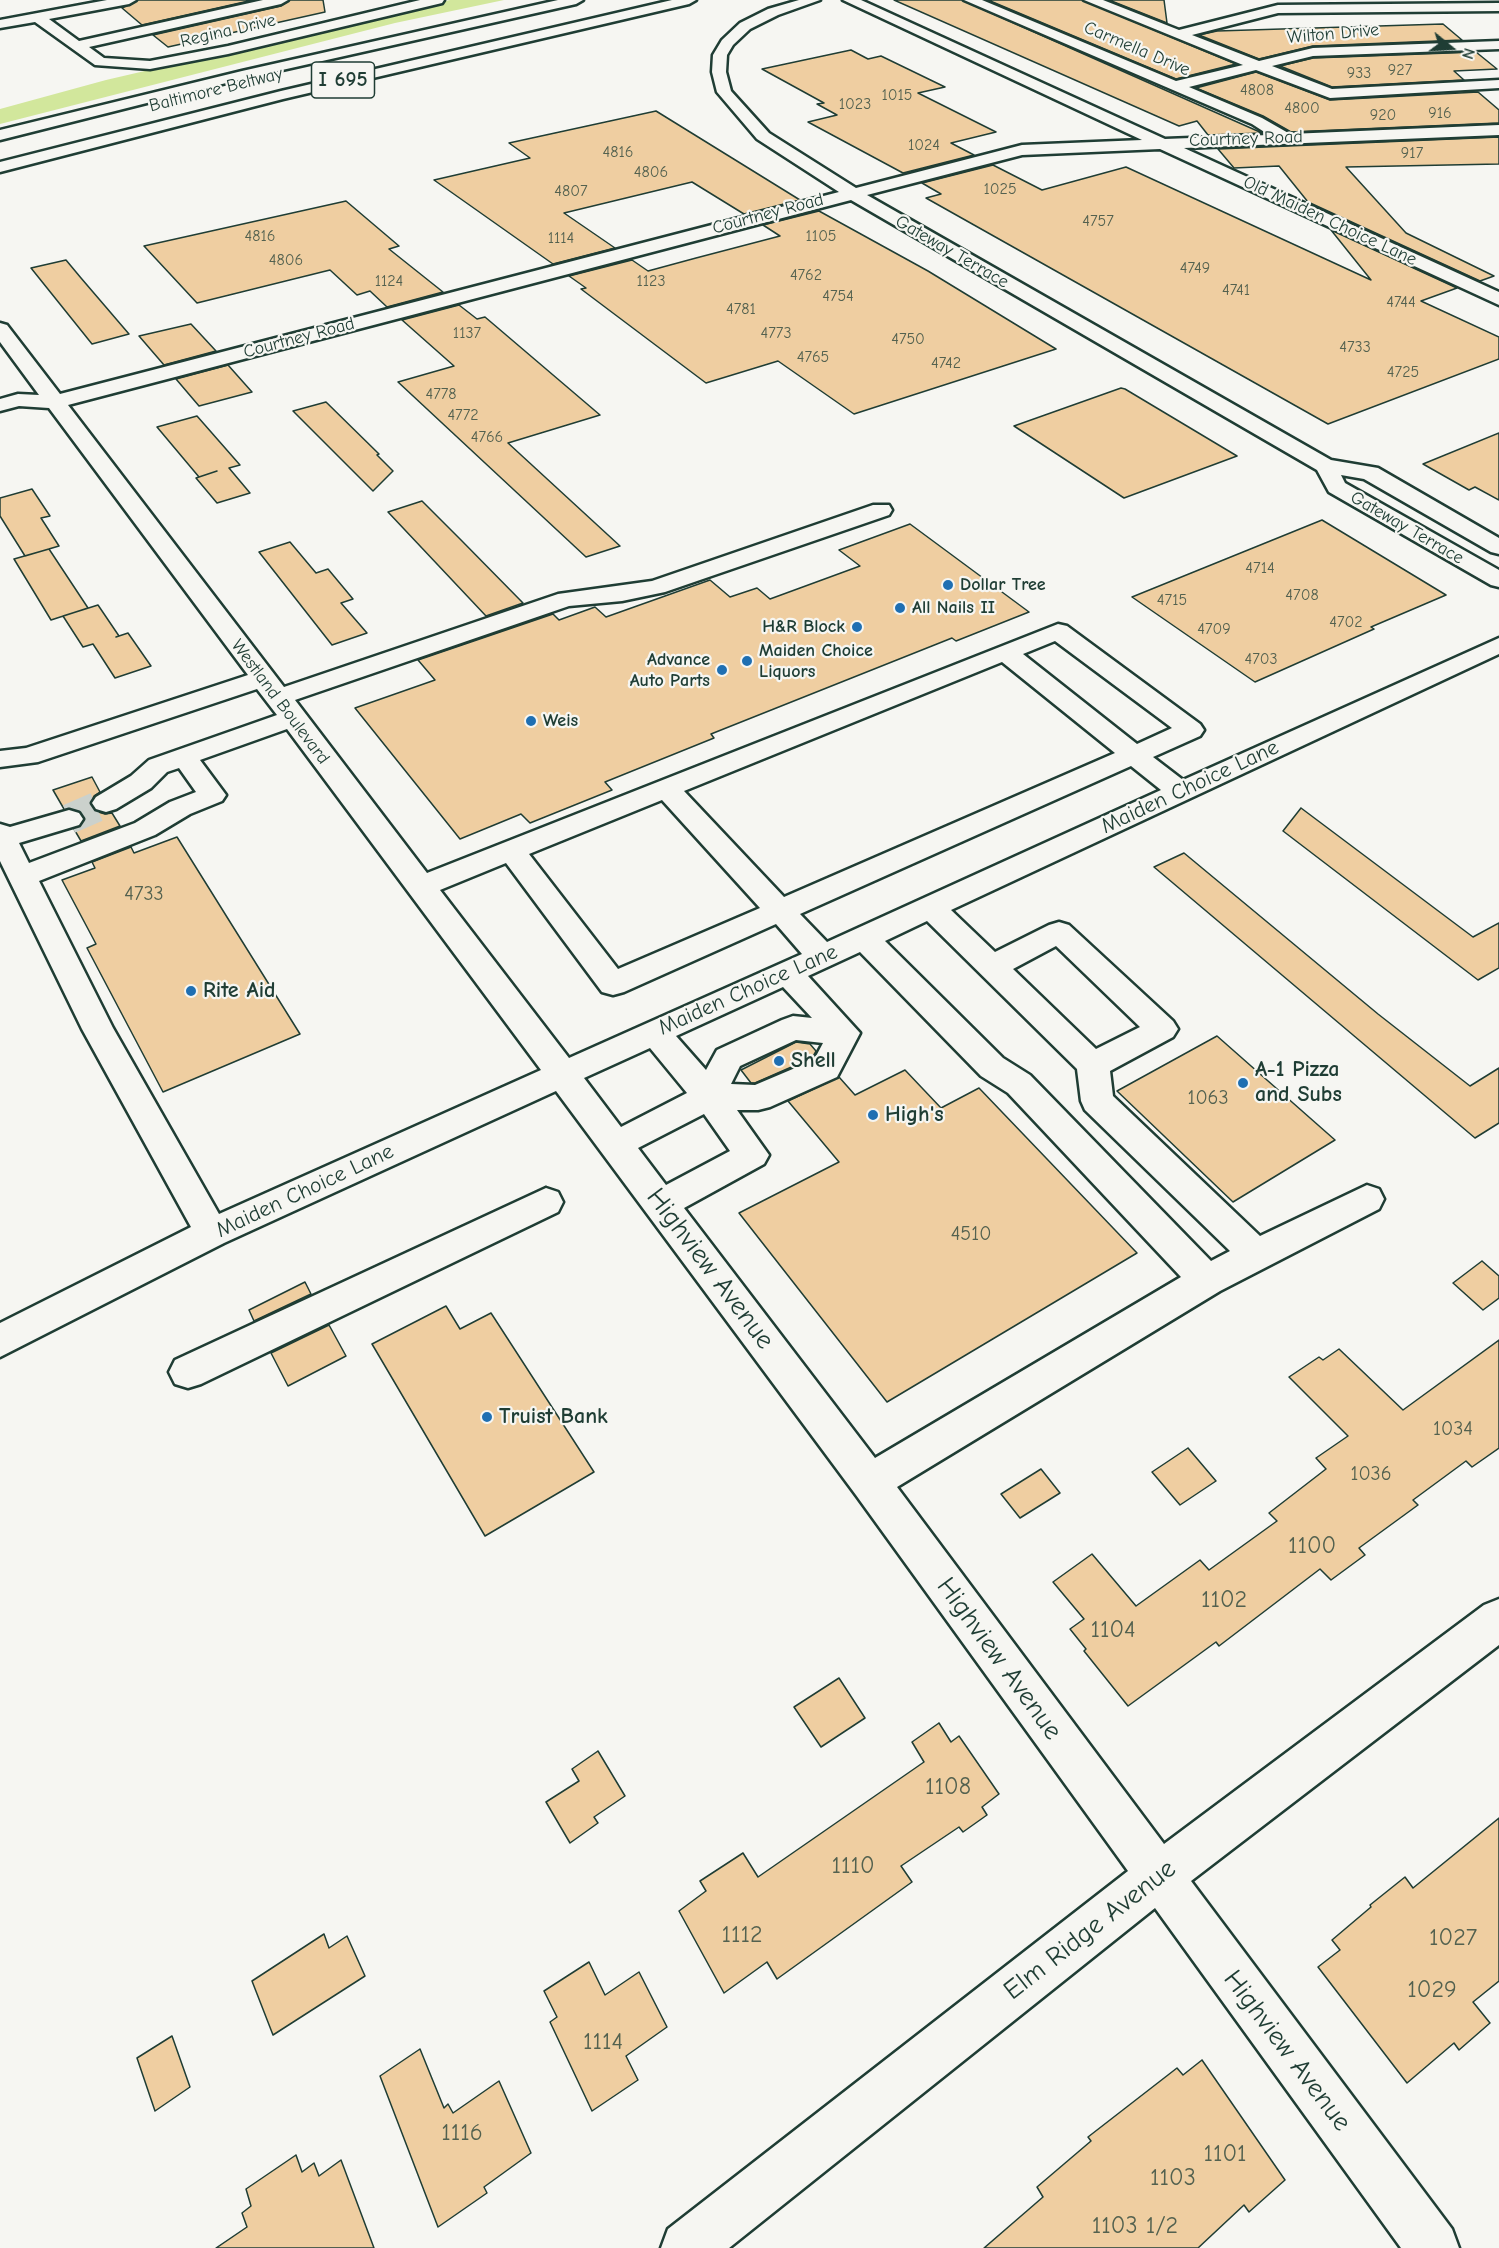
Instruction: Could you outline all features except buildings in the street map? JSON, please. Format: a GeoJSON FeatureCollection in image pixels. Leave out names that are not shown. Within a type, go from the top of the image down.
{"type":"FeatureCollection","features":[{"type":"Feature","properties":{"kind":"main road"},"geometry":{"type":"LineString","coordinates":[[0,24],[129,0]]}},
{"type":"Feature","properties":{"kind":"main road"},"geometry":{"type":"LineString","coordinates":[[75,46],[281,0]]}},
{"type":"Feature","properties":{"kind":"main road","name":"Regina Drive"},"geometry":{"type":"LineString","coordinates":[[37,17],[99,62],[150,65],[228,50],[437,0]]}},
{"type":"Feature","properties":{"kind":"main road","name":"Baltimore Beltway"},"geometry":{"type":"LineString","coordinates":[[0,135],[242,75],[576,0]]}},
{"type":"Feature","properties":{"kind":"main road","name":"Baltimore Beltway"},"geometry":{"type":"LineString","coordinates":[[0,167],[270,97],[689,0]]}},
{"type":"Feature","properties":{"kind":"main road","name":"Gateway Terrace"},"geometry":{"type":"LineString","coordinates":[[813,0],[773,12],[738,31],[723,49],[718,65],[724,92],[763,136],[849,193],[1325,466],[1370,473],[1499,547]]}},
{"type":"Feature","properties":{"kind":"main road","name":"Old Maiden Choice Lane"},"geometry":{"type":"LineString","coordinates":[[850,0],[1499,299]]}},
{"type":"Feature","properties":{"kind":"main road","name":"Carmella Drive"},"geometry":{"type":"LineString","coordinates":[[971,0],[1270,128],[1286,138]]}},
{"type":"Feature","properties":{"kind":"main road"},"geometry":{"type":"LineString","coordinates":[[1108,7],[1134,0]]}},
{"type":"Feature","properties":{"kind":"main road"},"geometry":{"type":"LineString","coordinates":[[1090,6],[1108,7],[1330,94],[1499,84]]}},
{"type":"Feature","properties":{"kind":"main road"},"geometry":{"type":"LineString","coordinates":[[1179,34],[1278,9],[1499,7]]}},
{"type":"Feature","properties":{"kind":"main road"},"geometry":{"type":"LineString","coordinates":[[1035,27],[1059,20]]}},
{"type":"Feature","properties":{"kind":"main road","name":"Wilton Drive"},"geometry":{"type":"LineString","coordinates":[[1174,86],[1313,52],[1499,45]]}},
{"type":"Feature","properties":{"kind":"main road","name":"Courtney Road"},"geometry":{"type":"LineString","coordinates":[[0,405],[18,400],[54,402],[849,193],[1022,150],[1499,130]]}},
{"type":"Feature","properties":{"kind":"main road","name":"Westland Boulevard"},"geometry":{"type":"LineString","coordinates":[[0,329],[560,1074]]}},
{"type":"Feature","properties":{"kind":"main road","name":"Courtney Road"},"geometry":{"type":"LineString","coordinates":[[10,423],[31,417],[54,402]]}},
{"type":"Feature","properties":{"kind":"main road","name":"Gateway Terrace"},"geometry":{"type":"LineString","coordinates":[[1325,466],[1337,487],[1499,580]]}},
{"type":"Feature","properties":{"kind":"main road"},"geometry":{"type":"LineString","coordinates":[[0,759],[29,756],[274,694],[566,599],[622,594],[657,587],[881,510]]}},
{"type":"Feature","properties":{"kind":"main road"},"geometry":{"type":"LineString","coordinates":[[106,803],[141,782],[158,766],[183,755],[274,694],[538,588]]}},
{"type":"Feature","properties":{"kind":"main road"},"geometry":{"type":"LineString","coordinates":[[419,887],[511,850],[666,789],[1058,631],[1191,730],[614,984],[511,850]]}},
{"type":"Feature","properties":{"kind":"main road","name":"Maiden Choice Lane"},"geometry":{"type":"LineString","coordinates":[[0,1341],[212,1233],[864,938],[1499,645]]}},
{"type":"Feature","properties":{"kind":"main road"},"geometry":{"type":"LineString","coordinates":[[1005,652],[1180,792]]}},
{"type":"Feature","properties":{"kind":"main road"},"geometry":{"type":"LineString","coordinates":[[22,877],[145,829],[180,808],[212,795],[183,755]]}},
{"type":"Feature","properties":{"kind":"main road"},"geometry":{"type":"LineString","coordinates":[[666,789],[822,956]]}},
{"type":"Feature","properties":{"kind":"main road"},"geometry":{"type":"LineString","coordinates":[[69,819],[1,835],[98,1029],[212,1233]]}},
{"type":"Feature","properties":{"kind":"main road"},"geometry":{"type":"LineString","coordinates":[[931,907],[1093,1065],[1097,1101],[1256,1254]]}},
{"type":"Feature","properties":{"kind":"main road"},"geometry":{"type":"LineString","coordinates":[[993,966],[1059,933],[1162,1029],[1093,1065]]}},
{"type":"Feature","properties":{"kind":"main road"},"geometry":{"type":"LineString","coordinates":[[864,938],[992,1067],[1019,1084],[1207,1280]]}},
{"type":"Feature","properties":{"kind":"main road"},"geometry":{"type":"LineString","coordinates":[[787,972],[844,1033]]}},
{"type":"Feature","properties":{"kind":"main road"},"geometry":{"type":"LineString","coordinates":[[709,1096],[728,1058],[793,1028],[844,1033]]}},
{"type":"Feature","properties":{"kind":"main road"},"geometry":{"type":"LineString","coordinates":[[654,1032],[709,1096],[752,1155],[662,1204]]}},
{"type":"Feature","properties":{"kind":"main road"},"geometry":{"type":"LineString","coordinates":[[617,1144],[709,1096],[758,1098],[826,1068],[844,1033]]}},
{"type":"Feature","properties":{"kind":"main road","name":"Highview Avenue"},"geometry":{"type":"LineString","coordinates":[[560,1074],[617,1144],[870,1482],[1433,2248]]}},
{"type":"Feature","properties":{"kind":"main road"},"geometry":{"type":"LineString","coordinates":[[870,1482],[1207,1280],[1366,1199]]}},
{"type":"Feature","properties":{"kind":"main road"},"geometry":{"type":"LineString","coordinates":[[188,1372],[546,1202]]}},
{"type":"Feature","properties":{"kind":"main road","name":"Elm Ridge Avenue"},"geometry":{"type":"LineString","coordinates":[[687,2248],[1158,1876],[1499,1619]]}},
{"type":"Feature","properties":{"kind":"green space"},"geometry":{"type":"Polygon","coordinates":[[[450,0],[504,0],[395,23],[0,124],[0,109],[106,80],[450,0]]]}},
{"type":"Feature","properties":{"kind":"tunnel"},"geometry":{"type":"LineString","coordinates":[[69,819],[106,803]]}},
{"type":"Feature","properties":{"kind":"place","name":"Dollar Tree"},"geometry":{"type":"Point","coordinates":[948,585]}},
{"type":"Feature","properties":{"kind":"place","name":"All Nails II"},"geometry":{"type":"Point","coordinates":[900,608]}},
{"type":"Feature","properties":{"kind":"place","name":"H&R Block"},"geometry":{"type":"Point","coordinates":[857,627]}},
{"type":"Feature","properties":{"kind":"place","name":"Maiden Choice Liquors"},"geometry":{"type":"Point","coordinates":[747,661]}},
{"type":"Feature","properties":{"kind":"place","name":"Advance Auto Parts"},"geometry":{"type":"Point","coordinates":[722,670]}},
{"type":"Feature","properties":{"kind":"place","name":"Weis"},"geometry":{"type":"Point","coordinates":[531,721]}},
{"type":"Feature","properties":{"kind":"place","name":"Rite Aid"},"geometry":{"type":"Point","coordinates":[191,991]}},
{"type":"Feature","properties":{"kind":"place","name":"Shell"},"geometry":{"type":"Point","coordinates":[779,1061]}},
{"type":"Feature","properties":{"kind":"place","name":"A-1 Pizza and Subs"},"geometry":{"type":"Point","coordinates":[1243,1083]}},
{"type":"Feature","properties":{"kind":"place","name":"High's"},"geometry":{"type":"Point","coordinates":[873,1115]}},
{"type":"Feature","properties":{"kind":"place","name":"Truist Bank"},"geometry":{"type":"Point","coordinates":[487,1417]}}]}
